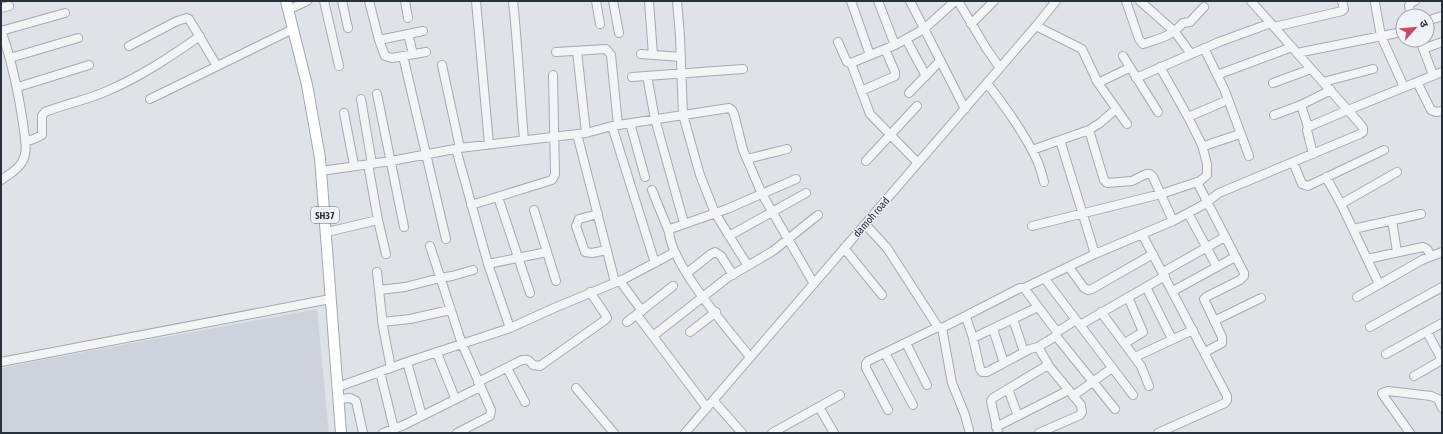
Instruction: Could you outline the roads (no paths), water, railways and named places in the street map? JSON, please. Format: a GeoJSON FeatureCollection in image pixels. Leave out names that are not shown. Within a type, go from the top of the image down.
{"type":"FeatureCollection","features":[{"type":"Feature","properties":{"kind":"main road","name":"SH37"},"geometry":{"type":"LineString","coordinates":[[280,1],[289,31],[306,109],[314,156],[336,433]]}},
{"type":"Feature","properties":{"kind":"main road","name":"SH37"},"geometry":{"type":"LineString","coordinates":[[287,5],[310,99],[317,137],[327,232],[342,433]]}},
{"type":"Feature","properties":{"kind":"street"},"geometry":{"type":"LineString","coordinates":[[287,5],[307,1]]}},
{"type":"Feature","properties":{"kind":"street"},"geometry":{"type":"LineString","coordinates":[[324,1],[339,66]]}},
{"type":"Feature","properties":{"kind":"street"},"geometry":{"type":"LineString","coordinates":[[342,1],[348,28]]}},
{"type":"Feature","properties":{"kind":"street"},"geometry":{"type":"LineString","coordinates":[[369,1],[384,56],[392,58],[426,52]]}},
{"type":"Feature","properties":{"kind":"street"},"geometry":{"type":"LineString","coordinates":[[405,1],[408,18]]}},
{"type":"Feature","properties":{"kind":"street"},"geometry":{"type":"LineString","coordinates":[[476,1],[489,144]]}},
{"type":"Feature","properties":{"kind":"street"},"geometry":{"type":"LineString","coordinates":[[513,1],[524,140]]}},
{"type":"Feature","properties":{"kind":"street"},"geometry":{"type":"LineString","coordinates":[[596,1],[600,24]]}},
{"type":"Feature","properties":{"kind":"street"},"geometry":{"type":"LineString","coordinates":[[613,1],[619,33]]}},
{"type":"Feature","properties":{"kind":"street"},"geometry":{"type":"LineString","coordinates":[[649,1],[653,55]]}},
{"type":"Feature","properties":{"kind":"street"},"geometry":{"type":"LineString","coordinates":[[677,1],[682,73],[683,115],[700,175],[715,213],[748,266]]}},
{"type":"Feature","properties":{"kind":"street"},"geometry":{"type":"LineString","coordinates":[[851,1],[870,55]]}},
{"type":"Feature","properties":{"kind":"street"},"geometry":{"type":"LineString","coordinates":[[878,1],[895,45]]}},
{"type":"Feature","properties":{"kind":"street"},"geometry":{"type":"LineString","coordinates":[[910,1],[965,109]]}},
{"type":"Feature","properties":{"kind":"street"},"geometry":{"type":"LineString","coordinates":[[851,63],[895,45],[924,29],[957,1],[1000,68]]}},
{"type":"Feature","properties":{"kind":"street"},"geometry":{"type":"LineString","coordinates":[[971,24],[994,1]]}},
{"type":"Feature","properties":{"kind":"street","name":"damoh road"},"geometry":{"type":"LineString","coordinates":[[685,433],[965,109],[1056,1]]}},
{"type":"Feature","properties":{"kind":"street"},"geometry":{"type":"LineString","coordinates":[[1126,1],[1143,44],[1175,32],[1183,23],[1190,22],[1204,7]]}},
{"type":"Feature","properties":{"kind":"street"},"geometry":{"type":"LineString","coordinates":[[1140,1],[1175,32],[1191,54]]}},
{"type":"Feature","properties":{"kind":"street"},"geometry":{"type":"LineString","coordinates":[[888,410],[866,368],[868,361],[966,317],[1020,288],[1024,288],[1045,279],[1095,254],[1173,221],[1207,202],[1219,193],[1363,132],[1361,125],[1251,1]]}},
{"type":"Feature","properties":{"kind":"street"},"geometry":{"type":"LineString","coordinates":[[1136,78],[1204,48],[1272,25],[1342,11],[1344,6],[1342,1]]}},
{"type":"Feature","properties":{"kind":"street"},"geometry":{"type":"LineString","coordinates":[[1409,8],[1411,3],[1415,1]]}},
{"type":"Feature","properties":{"kind":"street"},"geometry":{"type":"LineString","coordinates":[[1375,3],[1381,36],[1404,88]]}},
{"type":"Feature","properties":{"kind":"street"},"geometry":{"type":"LineString","coordinates":[[1,180],[22,163],[25,154],[25,142],[18,87],[1,30],[65,13]]}},
{"type":"Feature","properties":{"kind":"street"},"geometry":{"type":"LineString","coordinates":[[129,46],[184,18],[190,19],[217,66]]}},
{"type":"Feature","properties":{"kind":"street"},"geometry":{"type":"LineString","coordinates":[[1036,26],[1082,49],[1098,83]]}},
{"type":"Feature","properties":{"kind":"street"},"geometry":{"type":"LineString","coordinates":[[150,99],[289,31]]}},
{"type":"Feature","properties":{"kind":"street"},"geometry":{"type":"LineString","coordinates":[[379,40],[423,31]]}},
{"type":"Feature","properties":{"kind":"street"},"geometry":{"type":"LineString","coordinates":[[1217,75],[1295,50],[1395,33]]}},
{"type":"Feature","properties":{"kind":"street"},"geometry":{"type":"LineString","coordinates":[[408,34],[413,54]]}},
{"type":"Feature","properties":{"kind":"street"},"geometry":{"type":"LineString","coordinates":[[25,142],[42,135],[42,116],[45,112],[96,95],[125,83],[170,58],[200,36]]}},
{"type":"Feature","properties":{"kind":"street"},"geometry":{"type":"LineString","coordinates":[[10,58],[78,38]]}},
{"type":"Feature","properties":{"kind":"street"},"geometry":{"type":"LineString","coordinates":[[906,39],[926,76]]}},
{"type":"Feature","properties":{"kind":"street"},"geometry":{"type":"LineString","coordinates":[[838,42],[846,60],[851,63],[870,114],[918,163]]}},
{"type":"Feature","properties":{"kind":"street"},"geometry":{"type":"LineString","coordinates":[[1433,75],[1423,49],[1442,42]]}},
{"type":"Feature","properties":{"kind":"street"},"geometry":{"type":"LineString","coordinates":[[1204,48],[1228,100],[1249,156]]}},
{"type":"Feature","properties":{"kind":"street"},"geometry":{"type":"LineString","coordinates":[[556,52],[606,49],[610,52],[615,126],[655,262]]}},
{"type":"Feature","properties":{"kind":"street"},"geometry":{"type":"LineString","coordinates":[[861,91],[895,76],[895,72],[885,49]]}},
{"type":"Feature","properties":{"kind":"street"},"geometry":{"type":"LineString","coordinates":[[577,51],[582,134],[598,214],[607,250],[618,281],[653,336],[707,408]]}},
{"type":"Feature","properties":{"kind":"street"},"geometry":{"type":"LineString","coordinates":[[641,54],[681,57]]}},
{"type":"Feature","properties":{"kind":"street"},"geometry":{"type":"LineString","coordinates":[[403,56],[446,239]]}},
{"type":"Feature","properties":{"kind":"street"},"geometry":{"type":"LineString","coordinates":[[1122,56],[1158,112]]}},
{"type":"Feature","properties":{"kind":"street"},"geometry":{"type":"LineString","coordinates":[[909,93],[940,61]]}},
{"type":"Feature","properties":{"kind":"street"},"geometry":{"type":"LineString","coordinates":[[18,87],[89,65]]}},
{"type":"Feature","properties":{"kind":"street"},"geometry":{"type":"LineString","coordinates":[[442,65],[471,206],[488,264],[510,328]]}},
{"type":"Feature","properties":{"kind":"street"},"geometry":{"type":"LineString","coordinates":[[1032,226],[1082,212],[1161,194],[1197,182],[1207,175],[1207,164],[1202,145],[1160,67]]}},
{"type":"Feature","properties":{"kind":"street"},"geometry":{"type":"LineString","coordinates":[[1098,83],[1129,68]]}},
{"type":"Feature","properties":{"kind":"street"},"geometry":{"type":"LineString","coordinates":[[632,77],[743,69]]}},
{"type":"Feature","properties":{"kind":"street"},"geometry":{"type":"LineString","coordinates":[[1273,83],[1311,69]]}},
{"type":"Feature","properties":{"kind":"street"},"geometry":{"type":"LineString","coordinates":[[1323,82],[1373,69]]}},
{"type":"Feature","properties":{"kind":"street"},"geometry":{"type":"LineString","coordinates":[[1090,71],[1127,124]]}},
{"type":"Feature","properties":{"kind":"street"},"geometry":{"type":"LineString","coordinates":[[1308,127],[1442,72]]}},
{"type":"Feature","properties":{"kind":"street"},"geometry":{"type":"LineString","coordinates":[[471,206],[552,180],[556,175],[553,75]]}},
{"type":"Feature","properties":{"kind":"street"},"geometry":{"type":"LineString","coordinates":[[647,76],[655,119],[684,223]]}},
{"type":"Feature","properties":{"kind":"street"},"geometry":{"type":"LineString","coordinates":[[1417,82],[1431,110],[1436,112],[1442,111]]}},
{"type":"Feature","properties":{"kind":"street"},"geometry":{"type":"LineString","coordinates":[[987,83],[1010,114],[1037,158],[1044,182]]}},
{"type":"Feature","properties":{"kind":"street"},"geometry":{"type":"LineString","coordinates":[[1274,115],[1301,105],[1331,90]]}},
{"type":"Feature","properties":{"kind":"street"},"geometry":{"type":"LineString","coordinates":[[377,94],[404,227]]}},
{"type":"Feature","properties":{"kind":"street"},"geometry":{"type":"LineString","coordinates":[[361,99],[378,220],[386,254]]}},
{"type":"Feature","properties":{"kind":"street"},"geometry":{"type":"LineString","coordinates":[[1188,117],[1228,100]]}},
{"type":"Feature","properties":{"kind":"street"},"geometry":{"type":"LineString","coordinates":[[1301,105],[1308,127],[1307,130],[1313,154]]}},
{"type":"Feature","properties":{"kind":"street"},"geometry":{"type":"LineString","coordinates":[[866,161],[917,106]]}},
{"type":"Feature","properties":{"kind":"street"},"geometry":{"type":"LineString","coordinates":[[321,171],[354,165],[391,161],[458,148],[582,134],[630,123],[729,108],[732,110],[747,160],[762,194],[814,284]]}},
{"type":"Feature","properties":{"kind":"street"},"geometry":{"type":"LineString","coordinates":[[1032,150],[1088,130],[1116,109]]}},
{"type":"Feature","properties":{"kind":"street"},"geometry":{"type":"LineString","coordinates":[[344,113],[354,165]]}},
{"type":"Feature","properties":{"kind":"street"},"geometry":{"type":"LineString","coordinates":[[630,123],[645,177]]}},
{"type":"Feature","properties":{"kind":"street"},"geometry":{"type":"LineString","coordinates":[[1088,130],[1104,180],[1107,183],[1127,182],[1146,174],[1150,174],[1153,176],[1173,221]]}},
{"type":"Feature","properties":{"kind":"street"},"geometry":{"type":"LineString","coordinates":[[1202,145],[1204,146],[1240,134]]}},
{"type":"Feature","properties":{"kind":"street"},"geometry":{"type":"LineString","coordinates":[[1060,140],[1095,254]]}},
{"type":"Feature","properties":{"kind":"street"},"geometry":{"type":"LineString","coordinates":[[747,160],[788,149]]}},
{"type":"Feature","properties":{"kind":"street"},"geometry":{"type":"LineString","coordinates":[[1294,162],[1302,184],[1304,186],[1308,186],[1384,150]]}},
{"type":"Feature","properties":{"kind":"street"},"geometry":{"type":"LineString","coordinates":[[1341,204],[1397,172]]}},
{"type":"Feature","properties":{"kind":"street"},"geometry":{"type":"LineString","coordinates":[[1326,177],[1341,204],[1379,284]]}},
{"type":"Feature","properties":{"kind":"street"},"geometry":{"type":"LineString","coordinates":[[669,232],[670,229],[684,223],[715,213],[796,179]]}},
{"type":"Feature","properties":{"kind":"street"},"geometry":{"type":"LineString","coordinates":[[1197,182],[1244,273],[1243,278],[1206,297],[1204,300],[1223,341],[1222,343],[1204,352]]}},
{"type":"Feature","properties":{"kind":"street"},"geometry":{"type":"LineString","coordinates":[[652,190],[676,252],[687,273],[750,357]]}},
{"type":"Feature","properties":{"kind":"street"},"geometry":{"type":"LineString","coordinates":[[729,236],[806,193]]}},
{"type":"Feature","properties":{"kind":"street"},"geometry":{"type":"LineString","coordinates":[[498,197],[530,293]]}},
{"type":"Feature","properties":{"kind":"street"},"geometry":{"type":"LineString","coordinates":[[534,210],[556,281]]}},
{"type":"Feature","properties":{"kind":"street"},"geometry":{"type":"LineString","coordinates":[[1188,212],[1217,267]]}},
{"type":"Feature","properties":{"kind":"street"},"geometry":{"type":"LineString","coordinates":[[598,214],[579,219],[576,226],[584,252],[592,254],[607,250]]}},
{"type":"Feature","properties":{"kind":"street"},"geometry":{"type":"LineString","coordinates":[[1353,229],[1421,214]]}},
{"type":"Feature","properties":{"kind":"street"},"geometry":{"type":"LineString","coordinates":[[653,336],[703,296],[733,275],[773,251],[818,215]]}},
{"type":"Feature","properties":{"kind":"street"},"geometry":{"type":"LineString","coordinates":[[327,232],[378,220]]}},
{"type":"Feature","properties":{"kind":"street"},"geometry":{"type":"LineString","coordinates":[[1392,220],[1397,252]]}},
{"type":"Feature","properties":{"kind":"street"},"geometry":{"type":"LineString","coordinates":[[865,224],[887,248],[940,328],[952,382],[965,415],[969,430]]}},
{"type":"Feature","properties":{"kind":"street"},"geometry":{"type":"LineString","coordinates":[[1142,234],[1228,396],[1228,400],[1225,403],[1158,433]]}},
{"type":"Feature","properties":{"kind":"street"},"geometry":{"type":"LineString","coordinates":[[966,317],[974,338],[980,369],[982,372],[987,372],[1033,347],[1038,347],[1056,334],[1101,312],[1146,287],[1164,274],[1225,237]]}},
{"type":"Feature","properties":{"kind":"street"},"geometry":{"type":"LineString","coordinates":[[430,246],[462,344],[491,410],[490,416],[457,433]]}},
{"type":"Feature","properties":{"kind":"street"},"geometry":{"type":"LineString","coordinates":[[1367,259],[1423,247],[1427,249],[1431,256]]}},
{"type":"Feature","properties":{"kind":"street"},"geometry":{"type":"LineString","coordinates":[[844,248],[882,295]]}},
{"type":"Feature","properties":{"kind":"street"},"geometry":{"type":"LineString","coordinates":[[488,264],[547,252]]}},
{"type":"Feature","properties":{"kind":"street"},"geometry":{"type":"LineString","coordinates":[[338,387],[407,362],[510,328],[618,281],[676,252]]}},
{"type":"Feature","properties":{"kind":"street"},"geometry":{"type":"LineString","coordinates":[[687,273],[715,252],[721,256],[733,275]]}},
{"type":"Feature","properties":{"kind":"street"},"geometry":{"type":"LineString","coordinates":[[1357,296],[1431,256],[1442,252]]}},
{"type":"Feature","properties":{"kind":"street"},"geometry":{"type":"LineString","coordinates":[[1069,267],[1084,288],[1092,290],[1153,254]]}},
{"type":"Feature","properties":{"kind":"street"},"geometry":{"type":"LineString","coordinates":[[1173,291],[1236,257]]}},
{"type":"Feature","properties":{"kind":"street"},"geometry":{"type":"LineString","coordinates":[[379,290],[404,287],[473,270]]}},
{"type":"Feature","properties":{"kind":"street"},"geometry":{"type":"LineString","coordinates":[[377,272],[382,322],[392,368]]}},
{"type":"Feature","properties":{"kind":"street"},"geometry":{"type":"LineString","coordinates":[[1045,279],[1133,395]]}},
{"type":"Feature","properties":{"kind":"street"},"geometry":{"type":"LineString","coordinates":[[627,322],[673,286]]}},
{"type":"Feature","properties":{"kind":"street"},"geometry":{"type":"LineString","coordinates":[[1146,287],[1172,339]]}},
{"type":"Feature","properties":{"kind":"street"},"geometry":{"type":"LineString","coordinates":[[1370,327],[1442,287]]}},
{"type":"Feature","properties":{"kind":"street"},"geometry":{"type":"LineString","coordinates":[[1024,288],[1056,334],[1115,409]]}},
{"type":"Feature","properties":{"kind":"street"},"geometry":{"type":"LineString","coordinates":[[383,433],[422,416],[507,368],[526,359],[530,360],[536,366],[540,366],[605,320],[605,314],[590,292]]}},
{"type":"Feature","properties":{"kind":"street"},"geometry":{"type":"LineString","coordinates":[[1125,343],[1143,332],[1128,297]]}},
{"type":"Feature","properties":{"kind":"street"},"geometry":{"type":"LineString","coordinates":[[1214,321],[1261,298]]}},
{"type":"Feature","properties":{"kind":"street"},"geometry":{"type":"LineString","coordinates":[[1,362],[325,300]]}},
{"type":"Feature","properties":{"kind":"street"},"geometry":{"type":"LineString","coordinates":[[974,338],[1038,308]]}},
{"type":"Feature","properties":{"kind":"street"},"geometry":{"type":"LineString","coordinates":[[382,322],[410,319],[450,310]]}},
{"type":"Feature","properties":{"kind":"street"},"geometry":{"type":"LineString","coordinates":[[690,332],[716,312]]}},
{"type":"Feature","properties":{"kind":"street"},"geometry":{"type":"LineString","coordinates":[[1101,312],[1141,366],[1149,386]]}},
{"type":"Feature","properties":{"kind":"street"},"geometry":{"type":"LineString","coordinates":[[1013,319],[1024,352]]}},
{"type":"Feature","properties":{"kind":"street"},"geometry":{"type":"LineString","coordinates":[[1386,354],[1442,323]]}},
{"type":"Feature","properties":{"kind":"street"},"geometry":{"type":"LineString","coordinates":[[992,329],[1004,363]]}},
{"type":"Feature","properties":{"kind":"street"},"geometry":{"type":"LineString","coordinates":[[1135,357],[1193,330]]}},
{"type":"Feature","properties":{"kind":"street"},"geometry":{"type":"LineString","coordinates":[[1414,376],[1442,360],[1427,332]]}},
{"type":"Feature","properties":{"kind":"street"},"geometry":{"type":"LineString","coordinates":[[906,343],[927,386]]}},
{"type":"Feature","properties":{"kind":"street"},"geometry":{"type":"LineString","coordinates":[[1038,347],[1048,365],[1081,405],[1082,412],[1080,415],[1039,433]]}},
{"type":"Feature","properties":{"kind":"street"},"geometry":{"type":"LineString","coordinates":[[437,353],[455,398]]}},
{"type":"Feature","properties":{"kind":"street"},"geometry":{"type":"LineString","coordinates":[[885,353],[913,405]]}},
{"type":"Feature","properties":{"kind":"street"},"geometry":{"type":"LineString","coordinates":[[407,362],[422,416]]}},
{"type":"Feature","properties":{"kind":"street"},"geometry":{"type":"LineString","coordinates":[[1048,365],[993,398],[991,401],[997,430],[1018,416],[1093,382],[1112,368]]}},
{"type":"Feature","properties":{"kind":"street"},"geometry":{"type":"LineString","coordinates":[[507,368],[525,402]]}},
{"type":"Feature","properties":{"kind":"street"},"geometry":{"type":"LineString","coordinates":[[380,372],[394,429]]}},
{"type":"Feature","properties":{"kind":"street"},"geometry":{"type":"LineString","coordinates":[[576,388],[614,433]]}},
{"type":"Feature","properties":{"kind":"street"},"geometry":{"type":"LineString","coordinates":[[1008,389],[1018,416]]}},
{"type":"Feature","properties":{"kind":"street"},"geometry":{"type":"LineString","coordinates":[[1410,433],[1382,393],[1388,391],[1431,396],[1438,399],[1442,408]]}},
{"type":"Feature","properties":{"kind":"street"},"geometry":{"type":"LineString","coordinates":[[772,433],[840,395]]}},
{"type":"Feature","properties":{"kind":"street"},"geometry":{"type":"LineString","coordinates":[[339,398],[350,398],[356,400],[363,433]]}},
{"type":"Feature","properties":{"kind":"street"},"geometry":{"type":"LineString","coordinates":[[713,400],[742,433]]}},
{"type":"Feature","properties":{"kind":"street"},"geometry":{"type":"LineString","coordinates":[[819,407],[834,433]]}}]}
